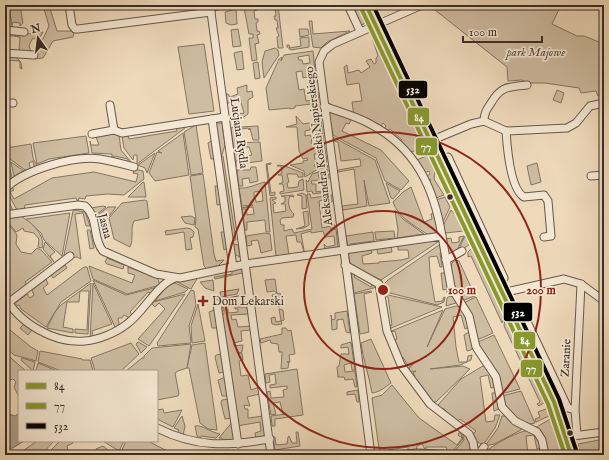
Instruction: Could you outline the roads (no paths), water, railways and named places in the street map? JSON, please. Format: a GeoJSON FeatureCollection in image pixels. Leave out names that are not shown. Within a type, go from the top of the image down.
{"type":"FeatureCollection","features":[{"type":"Feature","properties":{"kind":"street"},"geometry":{"type":"LineString","coordinates":[[70,5],[72,25],[75,29],[223,5]]}},
{"type":"Feature","properties":{"kind":"street"},"geometry":{"type":"LineString","coordinates":[[348,5],[360,31]]}},
{"type":"Feature","properties":{"kind":"street"},"geometry":{"type":"LineString","coordinates":[[366,5],[556,408],[567,437],[571,455]]}},
{"type":"Feature","properties":{"kind":"street","name":"Aleksandra Kostki Napierskiego"},"geometry":{"type":"LineString","coordinates":[[371,455],[319,68],[322,55],[333,44],[422,5]]}},
{"type":"Feature","properties":{"kind":"street","name":"Lucjana Rydla"},"geometry":{"type":"LineString","coordinates":[[210,8],[271,455]]}},
{"type":"Feature","properties":{"kind":"street"},"geometry":{"type":"LineString","coordinates":[[5,30],[24,32]]}},
{"type":"Feature","properties":{"kind":"street"},"geometry":{"type":"LineString","coordinates":[[5,53],[34,55]]}},
{"type":"Feature","properties":{"kind":"street"},"geometry":{"type":"LineString","coordinates":[[484,121],[485,112],[498,92],[508,87],[526,85]]}},
{"type":"Feature","properties":{"kind":"street"},"geometry":{"type":"LineString","coordinates":[[5,103],[13,103]]}},
{"type":"Feature","properties":{"kind":"street"},"geometry":{"type":"LineString","coordinates":[[430,141],[471,124],[484,121],[506,132],[571,126],[576,123],[590,106],[604,103]]}},
{"type":"Feature","properties":{"kind":"street"},"geometry":{"type":"LineString","coordinates":[[110,105],[114,130]]}},
{"type":"Feature","properties":{"kind":"street"},"geometry":{"type":"LineString","coordinates":[[324,106],[369,123],[387,134],[420,168],[429,185],[437,209],[451,287],[469,316],[476,347],[498,380],[502,408],[515,421],[538,432],[542,440],[545,455]]}},
{"type":"Feature","properties":{"kind":"street"},"geometry":{"type":"LineString","coordinates":[[92,134],[114,130],[122,133],[225,117]]}},
{"type":"Feature","properties":{"kind":"street"},"geometry":{"type":"LineString","coordinates":[[212,119],[233,267]]}},
{"type":"Feature","properties":{"kind":"street"},"geometry":{"type":"LineString","coordinates":[[506,132],[509,165],[520,193],[524,197],[540,195],[547,197],[552,236],[544,237]]}},
{"type":"Feature","properties":{"kind":"street"},"geometry":{"type":"LineString","coordinates":[[5,190],[27,175],[52,164],[100,159],[134,167]]}},
{"type":"Feature","properties":{"kind":"street"},"geometry":{"type":"LineString","coordinates":[[591,176],[604,175]]}},
{"type":"Feature","properties":{"kind":"street","name":"Jasna"},"geometry":{"type":"LineString","coordinates":[[5,215],[78,205],[85,206],[90,212],[94,221],[99,246],[103,251],[156,274],[175,277]]}},
{"type":"Feature","properties":{"kind":"street"},"geometry":{"type":"LineString","coordinates":[[5,296],[14,311],[44,334],[85,342],[116,331],[129,323],[160,289],[175,277],[190,276],[246,264],[442,236]]}},
{"type":"Feature","properties":{"kind":"street"},"geometry":{"type":"LineString","coordinates":[[446,260],[462,251]]}},
{"type":"Feature","properties":{"kind":"street"},"geometry":{"type":"LineString","coordinates":[[8,303],[70,256]]}},
{"type":"Feature","properties":{"kind":"street"},"geometry":{"type":"LineString","coordinates":[[345,265],[379,284],[387,331],[401,365],[430,404],[469,434],[473,442],[475,455]]}},
{"type":"Feature","properties":{"kind":"street"},"geometry":{"type":"LineString","coordinates":[[156,274],[161,280],[160,289]]}},
{"type":"Feature","properties":{"kind":"street"},"geometry":{"type":"LineString","coordinates":[[502,293],[558,279],[571,279],[582,284],[604,301]]}},
{"type":"Feature","properties":{"kind":"street","name":"Zaranie"},"geometry":{"type":"LineString","coordinates":[[577,435],[575,410],[582,284]]}},
{"type":"Feature","properties":{"kind":"street"},"geometry":{"type":"LineString","coordinates":[[238,444],[217,304],[250,298]]}},
{"type":"Feature","properties":{"kind":"street"},"geometry":{"type":"LineString","coordinates":[[512,313],[521,310],[568,408],[575,410]]}},
{"type":"Feature","properties":{"kind":"street"},"geometry":{"type":"LineString","coordinates":[[158,428],[182,439],[217,445],[238,444],[270,439]]}},
{"type":"Feature","properties":{"kind":"street"},"geometry":{"type":"LineString","coordinates":[[567,437],[604,432]]}},
{"type":"Feature","properties":{"kind":"street"},"geometry":{"type":"LineString","coordinates":[[478,455],[484,446]]}},
{"type":"Feature","properties":{"kind":"street"},"geometry":{"type":"LineString","coordinates":[[395,455],[418,453],[458,455]]}},
{"type":"Feature","properties":{"kind":"place","name":"Dom Lekarski"},"geometry":{"type":"Point","coordinates":[203,301]}},
{"type":"Feature","properties":{"kind":"park label","name":"park Majowe"},"geometry":{"type":"Point","coordinates":[536,52]}}]}
